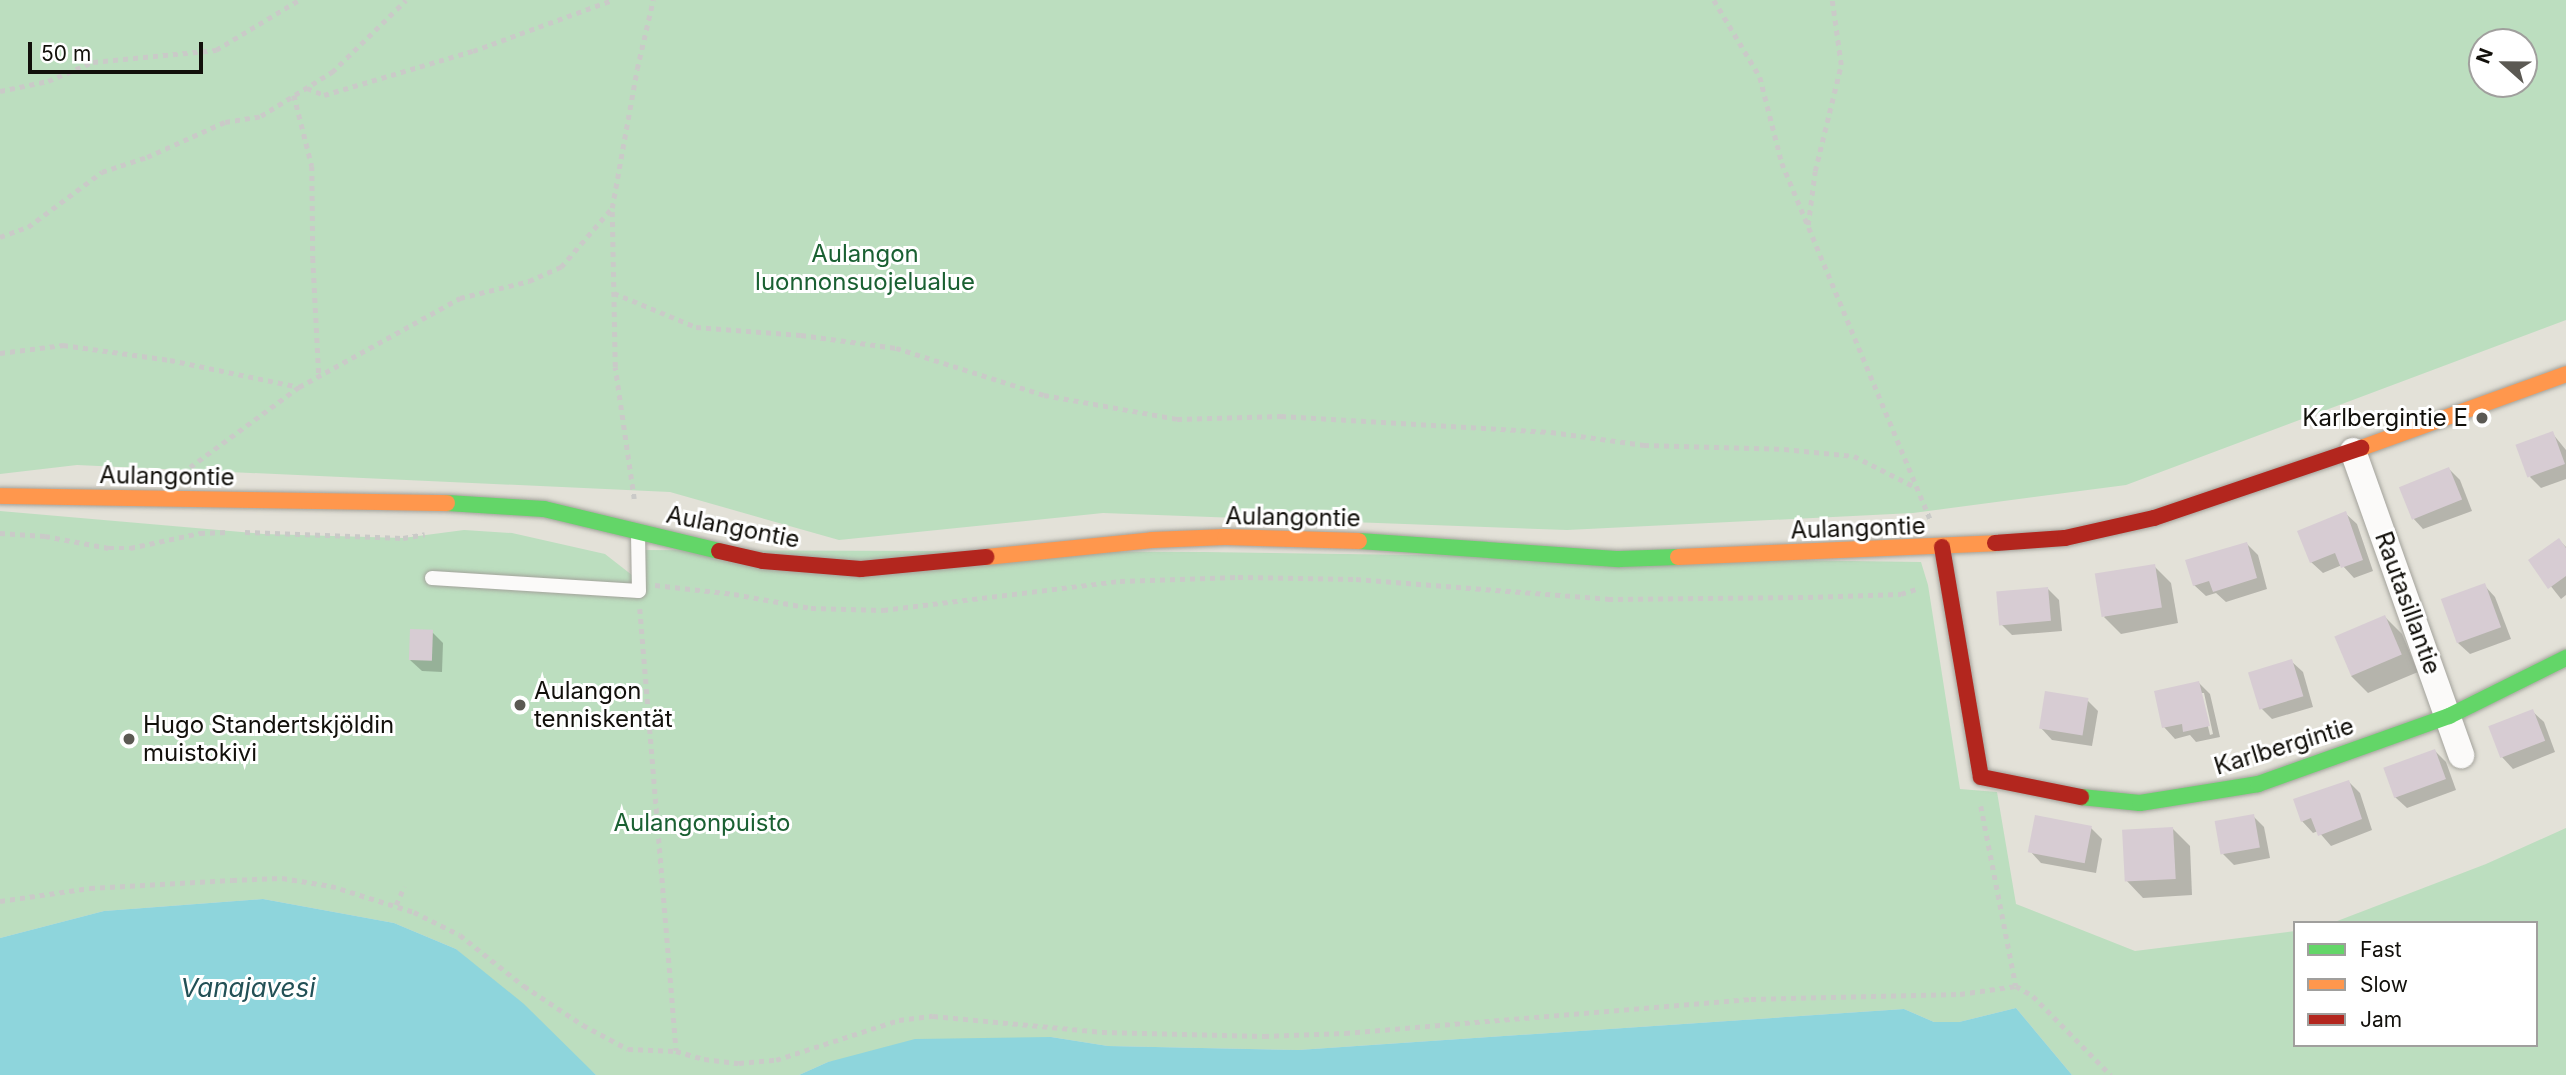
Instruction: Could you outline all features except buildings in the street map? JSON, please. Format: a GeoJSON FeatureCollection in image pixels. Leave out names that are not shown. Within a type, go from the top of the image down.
{"type":"FeatureCollection","features":[{"type":"Feature","properties":{"kind":"main road","name":"Aulangontie"},"geometry":{"type":"LineString","coordinates":[[0,496],[435,502],[544,509],[763,561],[861,569],[1152,540],[1225,537],[1321,538],[1619,559],[1942,547],[2065,538],[2128,523],[2353,451],[2566,374]]}},
{"type":"Feature","properties":{"kind":"main road"},"geometry":{"type":"LineString","coordinates":[[1942,547],[1981,777]]}},
{"type":"Feature","properties":{"kind":"main road","name":"Karlbergintie"},"geometry":{"type":"LineString","coordinates":[[1981,777],[2058,794],[2140,803],[2258,784],[2449,716],[2566,658]]}},
{"type":"Feature","properties":{"kind":"street","name":"Rautasillantie"},"geometry":{"type":"LineString","coordinates":[[2353,451],[2461,755]]}},
{"type":"Feature","properties":{"kind":"lane"},"geometry":{"type":"LineString","coordinates":[[432,578],[639,591],[638,531]]}},
{"type":"Feature","properties":{"kind":"path"},"geometry":{"type":"LineString","coordinates":[[0,91],[48,81],[93,62],[216,50],[299,0]]}},
{"type":"Feature","properties":{"kind":"path"},"geometry":{"type":"LineString","coordinates":[[0,237],[28,227],[102,172],[147,157],[225,122],[261,116],[332,72],[406,0]]}},
{"type":"Feature","properties":{"kind":"path"},"geometry":{"type":"LineString","coordinates":[[306,88],[324,95],[473,51],[612,0]]}},
{"type":"Feature","properties":{"kind":"path"},"geometry":{"type":"LineString","coordinates":[[638,531],[615,367],[612,208],[637,69],[653,0]]}},
{"type":"Feature","properties":{"kind":"path"},"geometry":{"type":"LineString","coordinates":[[1714,0],[1760,77],[1782,163],[1942,547]]}},
{"type":"Feature","properties":{"kind":"path"},"geometry":{"type":"LineString","coordinates":[[1807,225],[1815,171],[1840,65],[1832,0]]}},
{"type":"Feature","properties":{"kind":"path"},"geometry":{"type":"LineString","coordinates":[[294,95],[313,166],[313,258],[319,375]]}},
{"type":"Feature","properties":{"kind":"path"},"geometry":{"type":"LineString","coordinates":[[180,475],[299,387],[460,298],[528,281],[561,267],[612,208]]}},
{"type":"Feature","properties":{"kind":"path"},"geometry":{"type":"LineString","coordinates":[[614,293],[696,327],[801,335],[896,348],[1044,395],[1177,419],[1281,416],[1551,432],[1644,444],[1784,449],[1854,456],[1917,488]]}},
{"type":"Feature","properties":{"kind":"path"},"geometry":{"type":"LineString","coordinates":[[0,353],[63,345],[170,360],[299,387]]}},
{"type":"Feature","properties":{"kind":"path"},"geometry":{"type":"LineString","coordinates":[[639,591],[676,1051]]}},
{"type":"Feature","properties":{"kind":"path"},"geometry":{"type":"LineString","coordinates":[[1981,777],[1980,804],[2016,986]]}},
{"type":"Feature","properties":{"kind":"path"},"geometry":{"type":"LineString","coordinates":[[0,901],[90,888],[282,878],[331,886],[396,905],[460,936],[524,986],[583,1025],[628,1049],[676,1051],[704,1059],[739,1063],[776,1060],[899,1020],[933,1016],[1102,1032],[1264,1035],[1345,1033],[1751,999],[1961,995],[2016,986],[2033,996],[2111,1075]]}},
{"type":"Feature","properties":{"kind":"path"},"geometry":{"type":"LineString","coordinates":[[396,905],[404,887]]}},
{"type":"Feature","properties":{"kind":"green space","name":"Aulangon luonnonsuojelualue"},"geometry":{"type":"Polygon","coordinates":[[[0,0],[2566,0],[2566,320],[2126,485],[1913,513],[1567,530],[1103,513],[839,540],[670,492],[77,465],[0,474],[0,0]]]}},
{"type":"Feature","properties":{"kind":"green space","name":"Aulangonpuisto"},"geometry":{"type":"Polygon","coordinates":[[[0,511],[264,534],[403,538],[464,530],[512,533],[605,554],[637,579],[638,550],[1203,552],[1921,562],[1928,585],[1960,789],[1997,792],[2016,904],[2135,951],[2293,931],[2293,1047],[2538,1047],[2538,921],[2337,921],[2486,864],[2566,828],[2566,1075],[2072,1075],[2016,1008],[1959,1022],[1934,1022],[1904,1009],[1298,1050],[1108,1046],[1051,1037],[828,1062],[799,1075],[596,1075],[456,949],[394,923],[263,899],[104,911],[0,938],[0,511]]]}},
{"type":"Feature","properties":{"kind":"water","name":"Vanajavesi"},"geometry":{"type":"Polygon","coordinates":[[[263,899],[394,923],[456,949],[524,1004],[596,1075],[0,1075],[0,938],[104,911],[263,899]]]}},
{"type":"Feature","properties":{"kind":"water"},"geometry":{"type":"Polygon","coordinates":[[[2016,1008],[2072,1075],[799,1075],[828,1062],[915,1039],[1051,1037],[1108,1046],[1298,1050],[1904,1009],[1934,1022],[1959,1022],[2016,1008]]]}},
{"type":"Feature","properties":{"kind":"traffic: fast"},"geometry":{"type":"LineString","coordinates":[[447,503],[544,509],[719,551]]}},
{"type":"Feature","properties":{"kind":"traffic: fast"},"geometry":{"type":"LineString","coordinates":[[1359,541],[1619,559],[1678,557]]}},
{"type":"Feature","properties":{"kind":"traffic: fast"},"geometry":{"type":"LineString","coordinates":[[2081,797],[2140,803],[2258,784],[2449,716],[2566,658]]}},
{"type":"Feature","properties":{"kind":"traffic: slow"},"geometry":{"type":"LineString","coordinates":[[2361,448],[2566,374]]}},
{"type":"Feature","properties":{"kind":"traffic: slow"},"geometry":{"type":"LineString","coordinates":[[0,496],[447,503]]}},
{"type":"Feature","properties":{"kind":"traffic: slow"},"geometry":{"type":"LineString","coordinates":[[986,557],[1152,540],[1225,537],[1359,541]]}},
{"type":"Feature","properties":{"kind":"traffic: slow"},"geometry":{"type":"LineString","coordinates":[[1678,557],[1995,543]]}},
{"type":"Feature","properties":{"kind":"traffic: jam"},"geometry":{"type":"LineString","coordinates":[[1995,543],[2065,538],[2154,518],[2361,448]]}},
{"type":"Feature","properties":{"kind":"traffic: jam"},"geometry":{"type":"LineString","coordinates":[[1942,547],[1981,777],[2081,797]]}},
{"type":"Feature","properties":{"kind":"traffic: jam"},"geometry":{"type":"LineString","coordinates":[[719,551],[763,561],[861,569],[986,557]]}},
{"type":"Feature","properties":{"kind":"place","name":"Karlbergintie E"},"geometry":{"type":"Point","coordinates":[2482,418]}},
{"type":"Feature","properties":{"kind":"place","name":"Aulangon tenniskentät"},"geometry":{"type":"Point","coordinates":[520,705]}},
{"type":"Feature","properties":{"kind":"place","name":"Hugo Standertskjöldin muistokivi"},"geometry":{"type":"Point","coordinates":[129,739]}}]}
